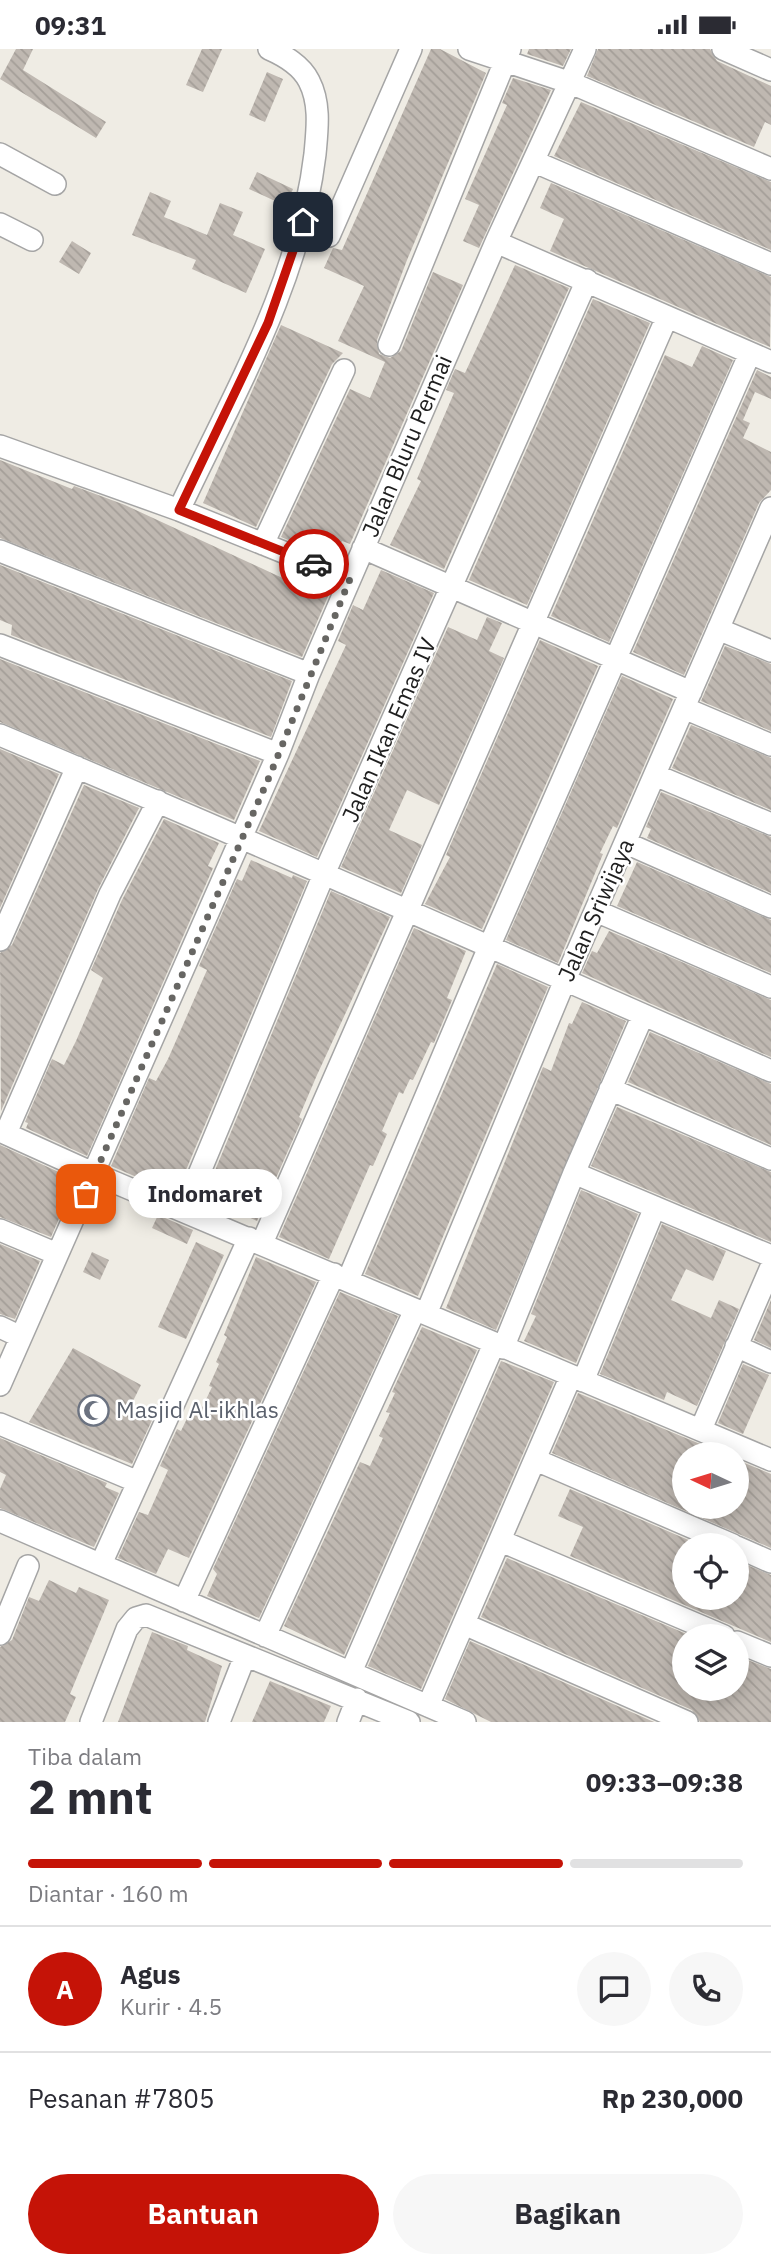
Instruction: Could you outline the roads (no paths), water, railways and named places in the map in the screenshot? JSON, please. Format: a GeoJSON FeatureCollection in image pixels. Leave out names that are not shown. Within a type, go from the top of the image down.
{"type":"FeatureCollection","features":[{"type":"Feature","properties":{"kind":"street"},"geometry":{"type":"LineString","coordinates":[[179,510],[268,323],[310,197],[319,129],[310,83],[300,68],[269,49]]}},
{"type":"Feature","properties":{"kind":"street"},"geometry":{"type":"LineString","coordinates":[[329,236],[411,49]]}},
{"type":"Feature","properties":{"kind":"street"},"geometry":{"type":"LineString","coordinates":[[469,49],[507,56],[771,169]]}},
{"type":"Feature","properties":{"kind":"street","name":"Jalan Bluru Permai"},"geometry":{"type":"LineString","coordinates":[[0,1385],[243,837],[309,674],[496,242],[572,83],[585,49]]}},
{"type":"Feature","properties":{"kind":"street"},"geometry":{"type":"LineString","coordinates":[[723,49],[771,70]]}},
{"type":"Feature","properties":{"kind":"street"},"geometry":{"type":"LineString","coordinates":[[389,345],[507,56]]}},
{"type":"Feature","properties":{"kind":"street"},"geometry":{"type":"LineString","coordinates":[[0,154],[55,184]]}},
{"type":"Feature","properties":{"kind":"street"},"geometry":{"type":"LineString","coordinates":[[535,162],[771,264]]}},
{"type":"Feature","properties":{"kind":"street"},"geometry":{"type":"LineString","coordinates":[[0,225],[32,240]]}},
{"type":"Feature","properties":{"kind":"street"},"geometry":{"type":"LineString","coordinates":[[496,242],[771,362]]}},
{"type":"Feature","properties":{"kind":"street","name":"Jalan Ikan Emas IV"},"geometry":{"type":"LineString","coordinates":[[184,1210],[324,874],[587,281]]}},
{"type":"Feature","properties":{"kind":"street"},"geometry":{"type":"LineString","coordinates":[[101,1565],[138,1482],[255,1240],[405,912],[667,317]]}},
{"type":"Feature","properties":{"kind":"street"},"geometry":{"type":"LineString","coordinates":[[184,1601],[341,1277],[750,352]]}},
{"type":"Feature","properties":{"kind":"street"},"geometry":{"type":"LineString","coordinates":[[263,544],[344,370]]}},
{"type":"Feature","properties":{"kind":"street"},"geometry":{"type":"LineString","coordinates":[[2,451],[179,510],[350,579]]}},
{"type":"Feature","properties":{"kind":"street","name":"Jalan Sriwijaya"},"geometry":{"type":"LineString","coordinates":[[265,1636],[421,1312],[719,629],[762,551],[771,508]]}},
{"type":"Feature","properties":{"kind":"street"},"geometry":{"type":"LineString","coordinates":[[363,548],[616,658],[771,745]]}},
{"type":"Feature","properties":{"kind":"street"},"geometry":{"type":"LineString","coordinates":[[0,551],[309,674]]}},
{"type":"Feature","properties":{"kind":"street"},"geometry":{"type":"LineString","coordinates":[[719,629],[771,651]]}},
{"type":"Feature","properties":{"kind":"street"},"geometry":{"type":"LineString","coordinates":[[0,645],[278,754]]}},
{"type":"Feature","properties":{"kind":"street"},"geometry":{"type":"LineString","coordinates":[[0,735],[243,837],[405,912],[771,1071]]}},
{"type":"Feature","properties":{"kind":"street"},"geometry":{"type":"LineString","coordinates":[[0,940],[77,767]]}},
{"type":"Feature","properties":{"kind":"street"},"geometry":{"type":"LineString","coordinates":[[655,775],[771,824]]}},
{"type":"Feature","properties":{"kind":"street"},"geometry":{"type":"LineString","coordinates":[[158,801],[110,894],[3,1132],[95,1174],[771,1460]]}},
{"type":"Feature","properties":{"kind":"street"},"geometry":{"type":"LineString","coordinates":[[626,843],[771,907]]}},
{"type":"Feature","properties":{"kind":"street"},"geometry":{"type":"LineString","coordinates":[[596,911],[771,987]]}},
{"type":"Feature","properties":{"kind":"street"},"geometry":{"type":"LineString","coordinates":[[351,1672],[499,1346],[643,1014]]}},
{"type":"Feature","properties":{"kind":"street"},"geometry":{"type":"LineString","coordinates":[[610,1089],[771,1159]]}},
{"type":"Feature","properties":{"kind":"street"},"geometry":{"type":"LineString","coordinates":[[574,1173],[655,1207],[771,1266],[701,1429]]}},
{"type":"Feature","properties":{"kind":"street"},"geometry":{"type":"LineString","coordinates":[[428,1706],[536,1460],[577,1379],[655,1207]]}},
{"type":"Feature","properties":{"kind":"street"},"geometry":{"type":"LineString","coordinates":[[0,1230],[57,1254]]}},
{"type":"Feature","properties":{"kind":"street"},"geometry":{"type":"LineString","coordinates":[[0,1327],[21,1337]]}},
{"type":"Feature","properties":{"kind":"street"},"geometry":{"type":"LineString","coordinates":[[736,1346],[771,1362]]}},
{"type":"Feature","properties":{"kind":"street"},"geometry":{"type":"LineString","coordinates":[[0,1425],[138,1482]]}},
{"type":"Feature","properties":{"kind":"street"},"geometry":{"type":"LineString","coordinates":[[536,1460],[705,1533]]}},
{"type":"Feature","properties":{"kind":"street"},"geometry":{"type":"LineString","coordinates":[[0,1521],[464,1722]]}},
{"type":"Feature","properties":{"kind":"street"},"geometry":{"type":"LineString","coordinates":[[501,1541],[696,1624]]}},
{"type":"Feature","properties":{"kind":"street"},"geometry":{"type":"LineString","coordinates":[[749,1552],[771,1562]]}},
{"type":"Feature","properties":{"kind":"street"},"geometry":{"type":"LineString","coordinates":[[0,1634],[28,1566]]}},
{"type":"Feature","properties":{"kind":"street"},"geometry":{"type":"LineString","coordinates":[[91,1722],[127,1629],[136,1618],[146,1615],[409,1722]]}},
{"type":"Feature","properties":{"kind":"street"},"geometry":{"type":"LineString","coordinates":[[464,1624],[687,1722]]}},
{"type":"Feature","properties":{"kind":"street"},"geometry":{"type":"LineString","coordinates":[[749,1647],[771,1656]]}},
{"type":"Feature","properties":{"kind":"street"},"geometry":{"type":"LineString","coordinates":[[219,1722],[245,1656]]}},
{"type":"Feature","properties":{"kind":"street"},"geometry":{"type":"LineString","coordinates":[[348,1722],[357,1699]]}},
{"type":"Feature","properties":{"kind":"place","name":"Indomaret"},"geometry":{"type":"Point","coordinates":[86,1194]}},
{"type":"Feature","properties":{"kind":"place","name":"Masjid Al-ikhlas"},"geometry":{"type":"Point","coordinates":[93,1410]}}]}
